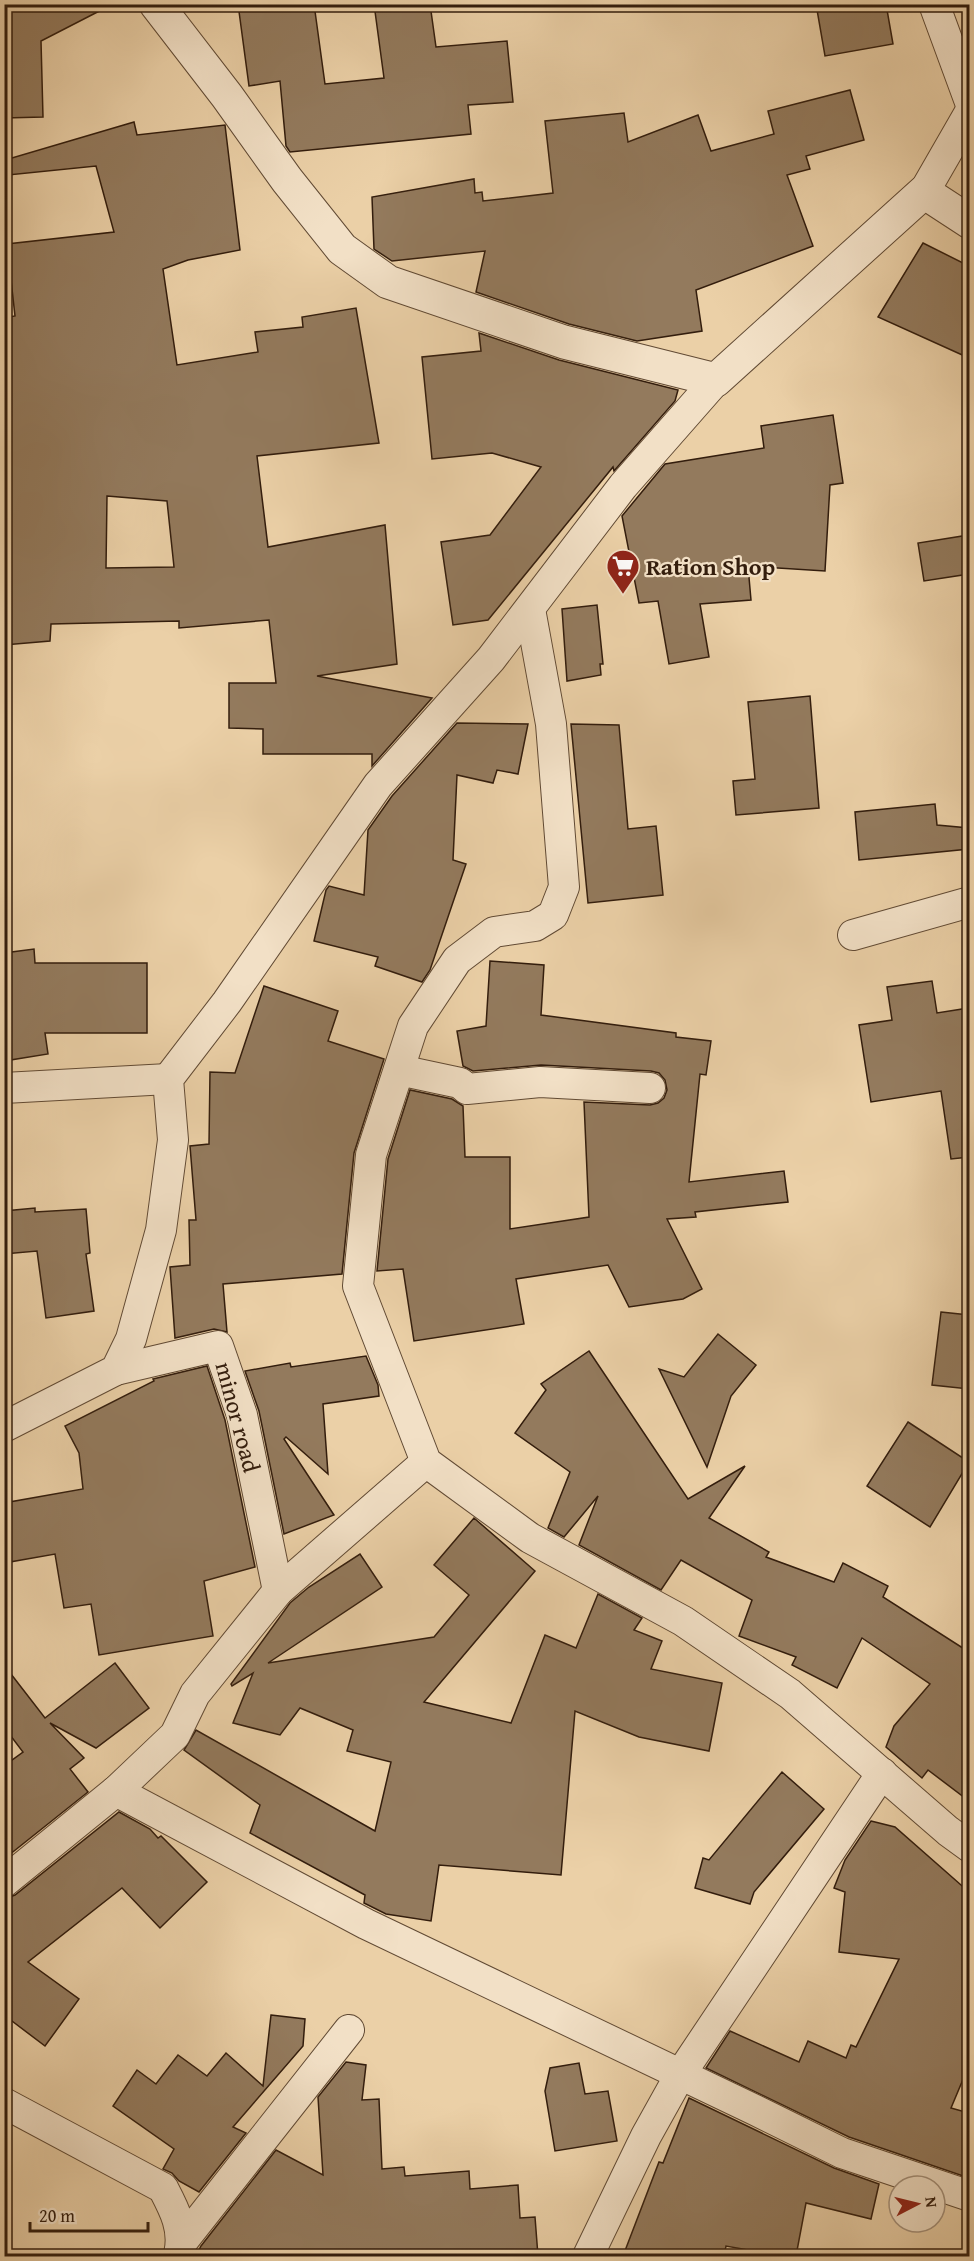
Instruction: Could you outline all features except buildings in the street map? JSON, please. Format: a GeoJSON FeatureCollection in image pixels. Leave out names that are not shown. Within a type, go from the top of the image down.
{"type":"FeatureCollection","features":[{"type":"Feature","properties":{"kind":"street"},"geometry":{"type":"LineString","coordinates":[[156,4],[227,96],[287,180],[342,249],[388,282],[564,342],[716,380]]}},
{"type":"Feature","properties":{"kind":"street"},"geometry":{"type":"LineString","coordinates":[[934,4],[969,102]]}},
{"type":"Feature","properties":{"kind":"street"},"geometry":{"type":"LineString","coordinates":[[4,1427],[116,1370],[131,1339],[161,1230],[173,1140],[168,1079],[227,1002],[378,785],[490,659],[623,486],[716,380],[924,192],[969,112]]}},
{"type":"Feature","properties":{"kind":"street"},"geometry":{"type":"LineString","coordinates":[[924,192],[969,222]]}},
{"type":"Feature","properties":{"kind":"street"},"geometry":{"type":"LineString","coordinates":[[530,609],[551,724],[564,887],[554,915],[535,926],[494,932],[457,960],[413,1026],[372,1155],[358,1286],[426,1462],[530,1538],[684,1621],[790,1694],[969,1847]]}},
{"type":"Feature","properties":{"kind":"street"},"geometry":{"type":"LineString","coordinates":[[853,935],[969,902]]}},
{"type":"Feature","properties":{"kind":"street"},"geometry":{"type":"LineString","coordinates":[[399,1070],[460,1083],[467,1089],[540,1082],[650,1088]]}},
{"type":"Feature","properties":{"kind":"street"},"geometry":{"type":"LineString","coordinates":[[4,1088],[168,1079]]}},
{"type":"Feature","properties":{"kind":"street","name":"minor road"},"geometry":{"type":"LineString","coordinates":[[116,1370],[218,1346],[242,1415],[278,1591]]}},
{"type":"Feature","properties":{"kind":"street"},"geometry":{"type":"LineString","coordinates":[[5,1881],[116,1791],[175,1735],[195,1694],[278,1591],[426,1462]]}},
{"type":"Feature","properties":{"kind":"street"},"geometry":{"type":"LineString","coordinates":[[588,2256],[646,2136],[680,2075],[882,1773]]}},
{"type":"Feature","properties":{"kind":"street"},"geometry":{"type":"LineString","coordinates":[[116,1791],[366,1924],[842,2154],[969,2196]]}},
{"type":"Feature","properties":{"kind":"street"},"geometry":{"type":"LineString","coordinates":[[180,2249],[349,2030]]}},
{"type":"Feature","properties":{"kind":"street"},"geometry":{"type":"LineString","coordinates":[[4,2103],[163,2188],[177,2215],[180,2249]]}},
{"type":"Feature","properties":{"kind":"place","name":"Ration Shop"},"geometry":{"type":"Point","coordinates":[623,595]}}]}
